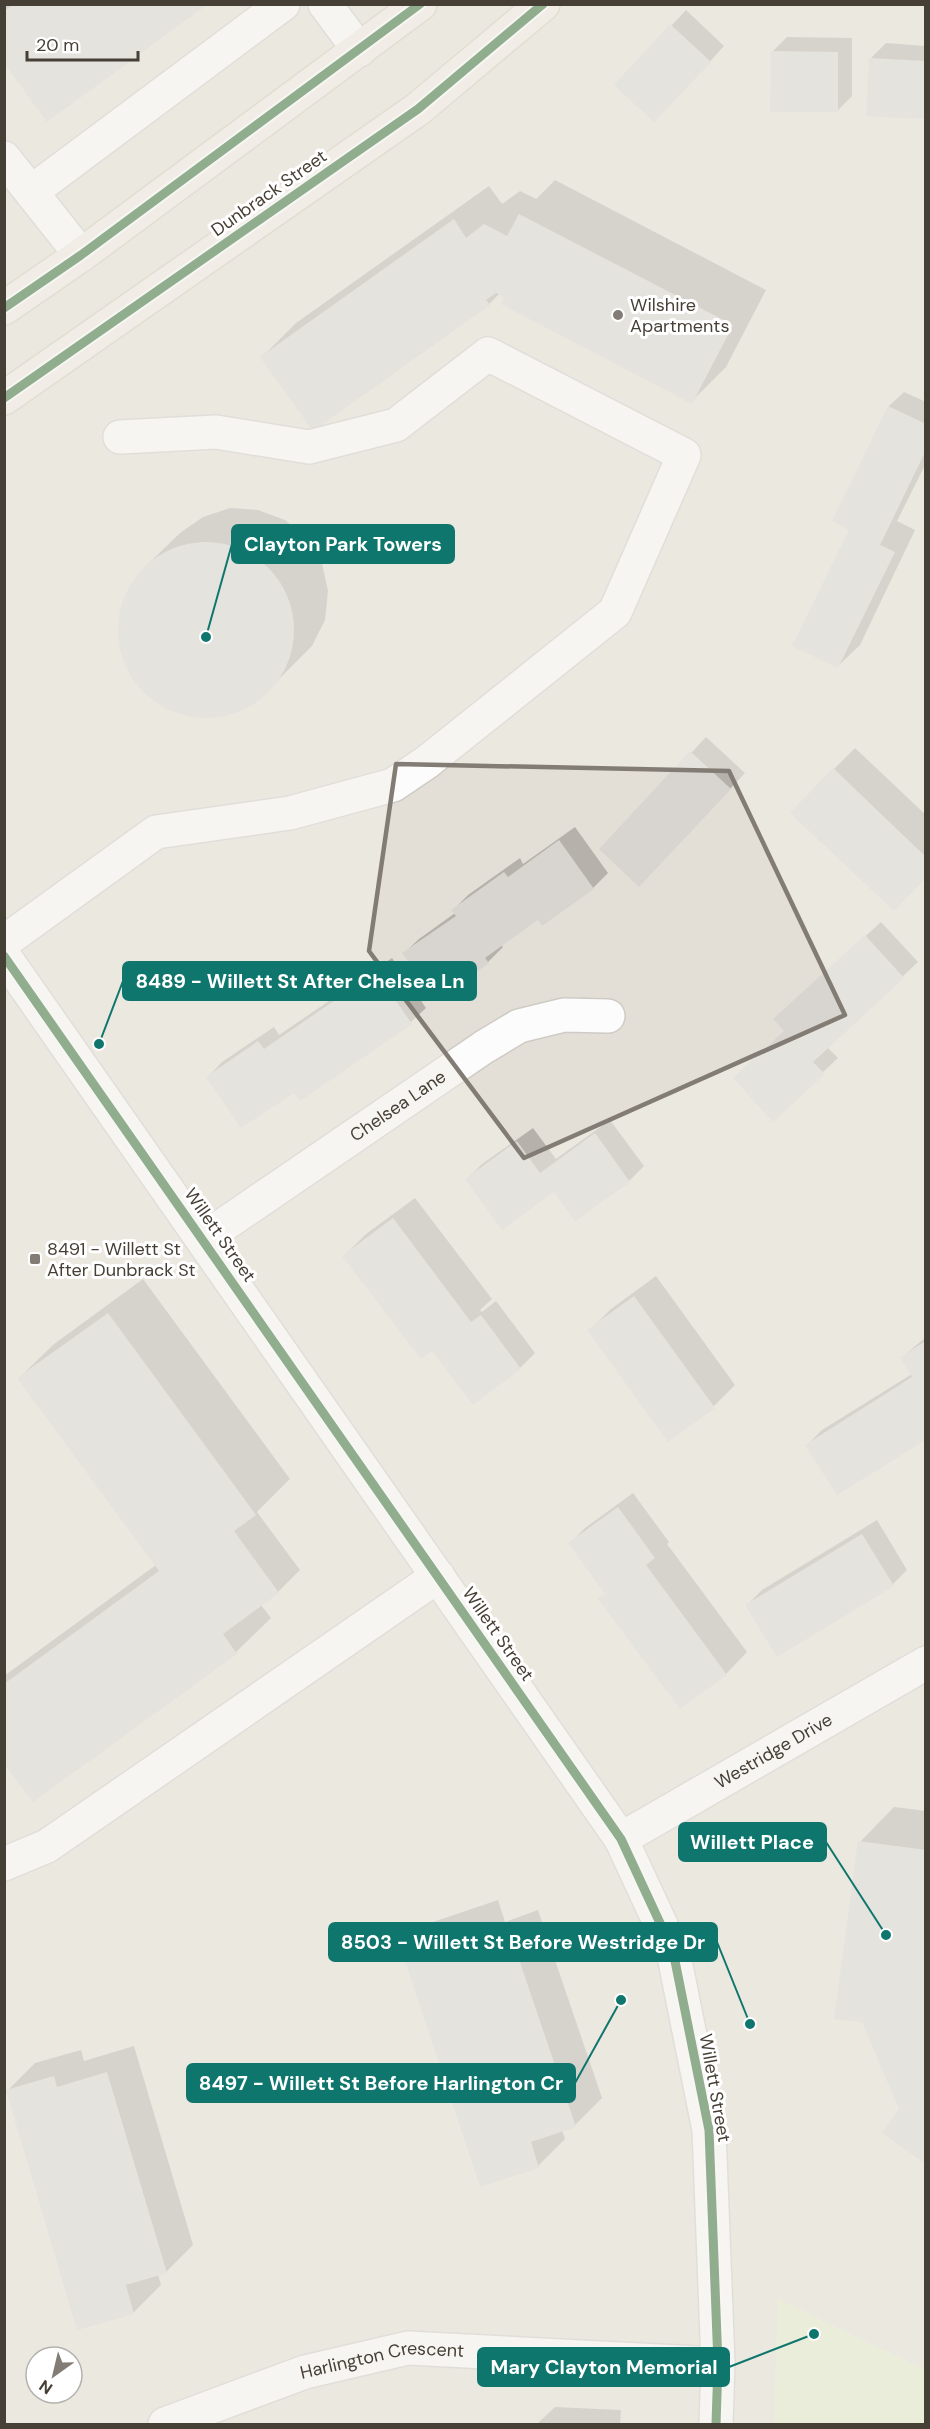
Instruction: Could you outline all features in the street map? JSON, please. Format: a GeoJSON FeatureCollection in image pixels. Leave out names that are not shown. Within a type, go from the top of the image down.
{"type":"FeatureCollection","features":[{"type":"Feature","properties":{"kind":"main road"},"geometry":{"type":"LineString","coordinates":[[4,308],[81,255],[420,4]]}},
{"type":"Feature","properties":{"kind":"main road","name":"Dunbrack Street"},"geometry":{"type":"LineString","coordinates":[[4,398],[418,109],[543,4]]}},
{"type":"Feature","properties":{"kind":"street"},"geometry":{"type":"LineString","coordinates":[[31,192],[283,4]]}},
{"type":"Feature","properties":{"kind":"street"},"geometry":{"type":"LineString","coordinates":[[325,4],[359,50]]}},
{"type":"Feature","properties":{"kind":"street"},"geometry":{"type":"LineString","coordinates":[[4,158],[81,255]]}},
{"type":"Feature","properties":{"kind":"street"},"geometry":{"type":"LineString","coordinates":[[4,942],[156,832],[301,810],[393,785],[427,762],[615,612],[684,454],[488,354],[396,425],[309,447],[216,432],[120,437]]}},
{"type":"Feature","properties":{"kind":"street","name":"Willett Street"},"geometry":{"type":"LineString","coordinates":[[4,956],[621,1839],[673,1952],[709,2130],[718,2364],[716,2424]]}},
{"type":"Feature","properties":{"kind":"street","name":"Chelsea Lane"},"geometry":{"type":"LineString","coordinates":[[203,1239],[484,1047],[519,1026],[564,1015],[608,1016]]}},
{"type":"Feature","properties":{"kind":"street"},"geometry":{"type":"LineString","coordinates":[[4,1864],[46,1846],[438,1576]]}},
{"type":"Feature","properties":{"kind":"street","name":"Westridge Drive"},"geometry":{"type":"LineString","coordinates":[[621,1839],[926,1663]]}},
{"type":"Feature","properties":{"kind":"street","name":"Harlington Crescent"},"geometry":{"type":"LineString","coordinates":[[165,2424],[305,2372],[408,2348],[718,2364]]}},
{"type":"Feature","properties":{"kind":"highlighted area"},"geometry":{"type":"Polygon","coordinates":[[[396,764],[729,771],[845,1015],[524,1158],[369,951],[396,764]]]}},
{"type":"Feature","properties":{"kind":"shaded area"},"geometry":{"type":"Polygon","coordinates":[[[5,5],[925,5],[925,2370],[778,2299],[774,2424],[5,2424],[5,5]]]}},
{"type":"Feature","properties":{"kind":"green space"},"geometry":{"type":"Polygon","coordinates":[[[778,2299],[925,2370],[925,2424],[774,2424],[778,2299]]]}},
{"type":"Feature","properties":{"kind":"building"},"geometry":{"type":"Polygon","coordinates":[[[14,4],[208,4],[47,122],[4,63],[4,11],[14,4]]]}},
{"type":"Feature","properties":{"kind":"building"},"geometry":{"type":"Polygon","coordinates":[[[670,24],[711,62],[654,122],[614,85],[670,24]]]}},
{"type":"Feature","properties":{"kind":"building"},"geometry":{"type":"Polygon","coordinates":[[[771,51],[838,52],[838,112],[770,112],[771,51]]]}},
{"type":"Feature","properties":{"kind":"building"},"geometry":{"type":"Polygon","coordinates":[[[869,58],[926,61],[926,119],[866,116],[869,58]]]}},
{"type":"Feature","properties":{"kind":"building","name":"Wilshire Apartments"},"geometry":{"type":"Polygon","coordinates":[[[519,214],[733,325],[692,404],[501,304],[504,297],[496,293],[486,300],[490,305],[313,431],[260,357],[454,219],[466,238],[484,224],[507,236],[519,214]]]}},
{"type":"Feature","properties":{"kind":"building"},"geometry":{"type":"Polygon","coordinates":[[[888,406],[926,424],[926,450],[880,545],[895,552],[838,668],[792,646],[849,530],[832,521],[888,406]]]}},
{"type":"Feature","properties":{"kind":"building"},"geometry":{"type":"Polygon","coordinates":[[[206,542],[240,549],[255,557],[268,568],[279,581],[287,596],[294,630],[287,664],[279,679],[268,692],[255,703],[240,711],[206,718],[172,711],[157,703],[144,692],[133,679],[125,664],[118,630],[125,596],[133,581],[144,568],[157,557],[172,549],[206,542]]]}},
{"type":"Feature","properties":{"kind":"building"},"geometry":{"type":"Polygon","coordinates":[[[690,751],[731,789],[639,887],[599,849],[690,751]]]}},
{"type":"Feature","properties":{"kind":"building"},"geometry":{"type":"Polygon","coordinates":[[[833,768],[926,857],[926,878],[894,911],[790,813],[833,768]]]}},
{"type":"Feature","properties":{"kind":"building"},"geometry":{"type":"Polygon","coordinates":[[[559,840],[594,889],[542,926],[538,920],[485,958],[489,963],[436,1001],[402,953],[456,916],[451,910],[504,872],[508,877],[559,840]]]}},
{"type":"Feature","properties":{"kind":"building"},"geometry":{"type":"Polygon","coordinates":[[[865,935],[904,978],[813,1062],[825,1074],[773,1122],[733,1078],[784,1031],[773,1019],[865,935]]]}},
{"type":"Feature","properties":{"kind":"building"},"geometry":{"type":"Polygon","coordinates":[[[376,972],[412,1024],[300,1101],[294,1093],[241,1128],[206,1077],[258,1041],[264,1049],[376,972]]]}},
{"type":"Feature","properties":{"kind":"building"},"geometry":{"type":"Polygon","coordinates":[[[595,1133],[630,1182],[575,1221],[554,1192],[502,1230],[465,1179],[517,1141],[540,1173],[595,1133]]]}},
{"type":"Feature","properties":{"kind":"building"},"geometry":{"type":"Polygon","coordinates":[[[393,1218],[471,1322],[481,1315],[521,1369],[473,1405],[432,1351],[421,1359],[342,1256],[393,1218]]]}},
{"type":"Feature","properties":{"kind":"building"},"geometry":{"type":"Polygon","coordinates":[[[634,1296],[715,1408],[668,1442],[587,1330],[634,1296]]]}},
{"type":"Feature","properties":{"kind":"building"},"geometry":{"type":"Polygon","coordinates":[[[108,1313],[256,1515],[234,1531],[279,1593],[223,1634],[237,1654],[33,1802],[4,1764],[4,1684],[159,1571],[17,1378],[108,1313]]]}},
{"type":"Feature","properties":{"kind":"building"},"geometry":{"type":"Polygon","coordinates":[[[926,1341],[926,1440],[837,1495],[805,1445],[912,1377],[900,1357],[926,1341]]]}},
{"type":"Feature","properties":{"kind":"building"},"geometry":{"type":"Polygon","coordinates":[[[618,1507],[655,1558],[646,1565],[727,1675],[680,1709],[598,1599],[605,1594],[568,1543],[618,1507]]]}},
{"type":"Feature","properties":{"kind":"building"},"geometry":{"type":"Polygon","coordinates":[[[862,1534],[894,1586],[777,1657],[745,1605],[862,1534]]]}},
{"type":"Feature","properties":{"kind":"building"},"geometry":{"type":"Polygon","coordinates":[[[858,1841],[926,1850],[926,2164],[882,2133],[899,2109],[862,2022],[834,2019],[858,1841]]]}},
{"type":"Feature","properties":{"kind":"building"},"geometry":{"type":"Polygon","coordinates":[[[471,1926],[478,1948],[511,1936],[576,2127],[531,2142],[539,2168],[480,2187],[401,1949],[471,1926]]]}},
{"type":"Feature","properties":{"kind":"building"},"geometry":{"type":"Polygon","coordinates":[[[107,2072],[167,2273],[126,2285],[134,2314],[77,2330],[6,2090],[54,2076],[57,2087],[107,2072]]]}},
{"type":"Feature","properties":{"kind":"cycle path"},"geometry":{"type":"LineString","coordinates":[[4,308],[81,255],[420,4]]}},
{"type":"Feature","properties":{"kind":"cycle path"},"geometry":{"type":"LineString","coordinates":[[4,398],[418,109],[543,4]]}},
{"type":"Feature","properties":{"kind":"cycle path"},"geometry":{"type":"LineString","coordinates":[[4,956],[621,1839],[673,1951],[709,2130],[718,2364],[716,2424]]}},
{"type":"Feature","properties":{"kind":"place","name":"Wilshire Apartments"},"geometry":{"type":"Point","coordinates":[618,315]}},
{"type":"Feature","properties":{"kind":"place","name":"Clayton Park Towers"},"geometry":{"type":"Point","coordinates":[206,637]}},
{"type":"Feature","properties":{"kind":"place","name":"8489 - Willett St After Chelsea Ln"},"geometry":{"type":"Point","coordinates":[99,1044]}},
{"type":"Feature","properties":{"kind":"place","name":"8491 - Willett St After Dunbrack St"},"geometry":{"type":"Point","coordinates":[35,1259]}},
{"type":"Feature","properties":{"kind":"place","name":"Willett Place"},"geometry":{"type":"Point","coordinates":[886,1935]}},
{"type":"Feature","properties":{"kind":"place","name":"8497 - Willett St Before Harlington Cr"},"geometry":{"type":"Point","coordinates":[621,2000]}},
{"type":"Feature","properties":{"kind":"place","name":"8503 - Willett St Before Westridge Dr"},"geometry":{"type":"Point","coordinates":[750,2024]}},
{"type":"Feature","properties":{"kind":"place","name":"Mary Clayton Memorial"},"geometry":{"type":"Point","coordinates":[814,2334]}}]}
